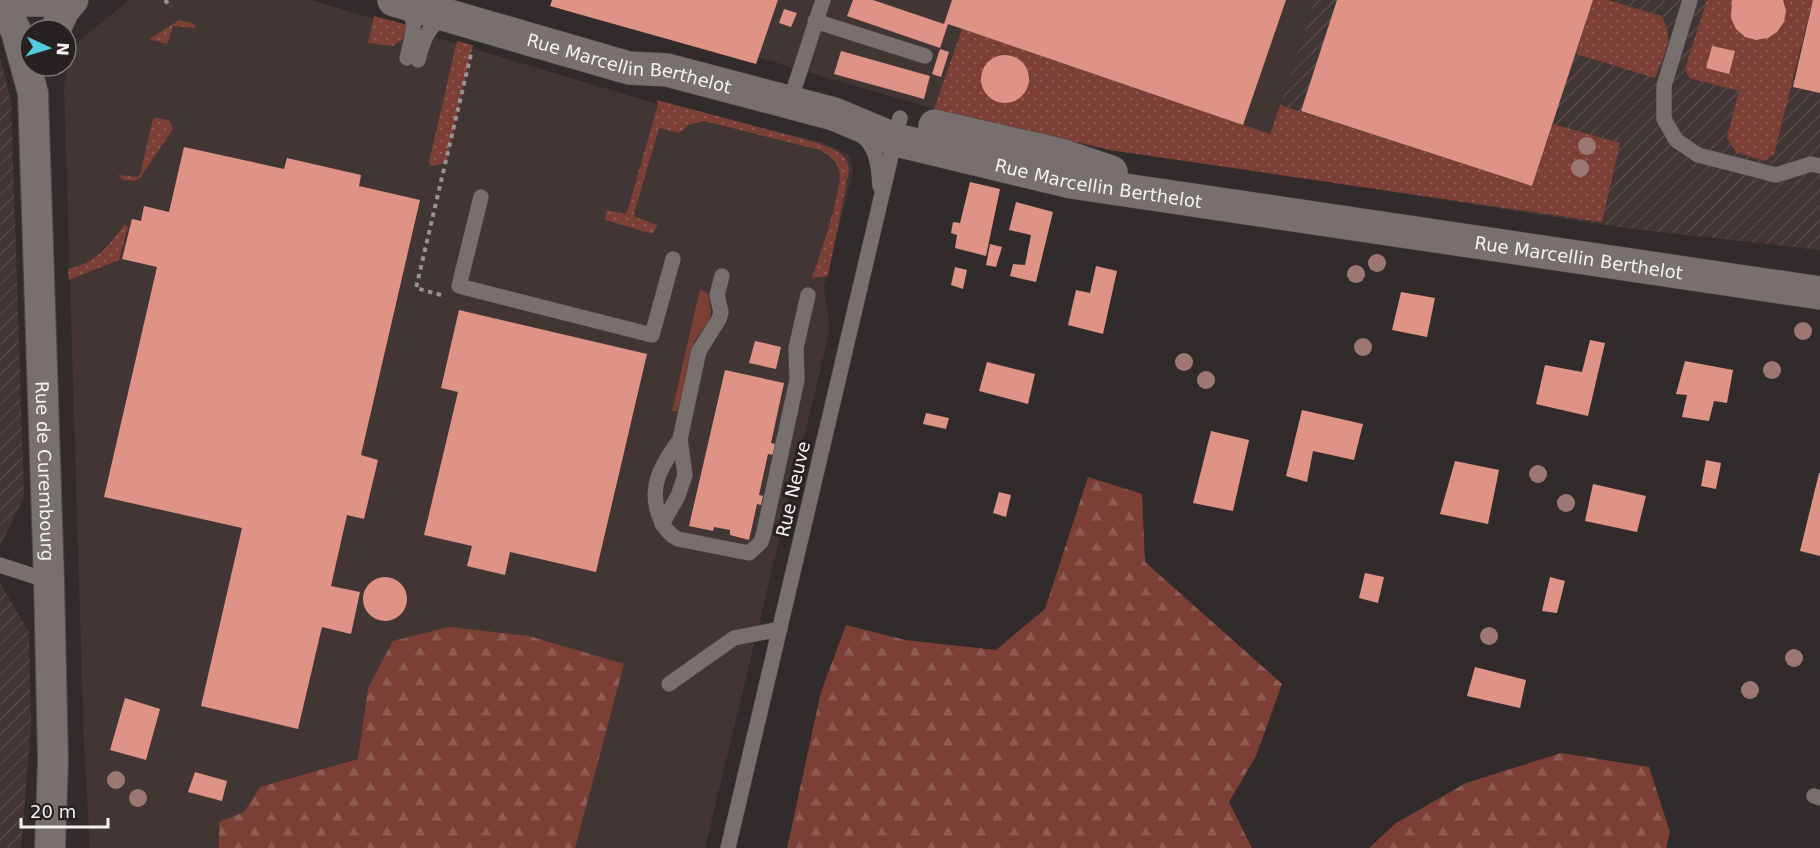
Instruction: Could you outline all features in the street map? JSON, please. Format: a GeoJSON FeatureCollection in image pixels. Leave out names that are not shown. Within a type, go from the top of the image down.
{"type":"FeatureCollection","features":[{"type":"Feature","properties":{"kind":"main road"},"geometry":{"type":"LineString","coordinates":[[17,0],[48,0]]}},
{"type":"Feature","properties":{"kind":"main road","name":"Rue Marcellin Berthelot"},"geometry":{"type":"LineString","coordinates":[[398,1],[448,7],[629,51],[656,54],[793,92],[898,129],[1071,182],[1820,293]]}},
{"type":"Feature","properties":{"kind":"main road","name":"Rue Marcellin Berthelot"},"geometry":{"type":"LineString","coordinates":[[448,7],[628,68],[667,70],[898,129],[1061,155],[1119,175],[1757,270],[1820,275]]}},
{"type":"Feature","properties":{"kind":"street","name":"Rue de Curembourg"},"geometry":{"type":"LineString","coordinates":[[0,0],[37,80],[49,581],[52,760],[50,848]]}},
{"type":"Feature","properties":{"kind":"street"},"geometry":{"type":"LineString","coordinates":[[60,18],[73,0]]}},
{"type":"Feature","properties":{"kind":"lane"},"geometry":{"type":"LineString","coordinates":[[793,92],[823,0]]}},
{"type":"Feature","properties":{"kind":"lane"},"geometry":{"type":"LineString","coordinates":[[1690,0],[1664,86],[1664,119],[1676,140],[1698,155],[1776,175],[1811,164],[1820,166]]}},
{"type":"Feature","properties":{"kind":"lane"},"geometry":{"type":"LineString","coordinates":[[398,1],[411,13],[414,28],[413,59],[424,38],[448,7]]}},
{"type":"Feature","properties":{"kind":"lane"},"geometry":{"type":"LineString","coordinates":[[815,21],[925,56]]}},
{"type":"Feature","properties":{"kind":"lane"},"geometry":{"type":"LineString","coordinates":[[628,68],[663,84],[861,135],[870,141],[874,150],[879,170],[881,202]]}},
{"type":"Feature","properties":{"kind":"lane","name":"Rue Neuve"},"geometry":{"type":"LineString","coordinates":[[728,848],[898,129]]}},
{"type":"Feature","properties":{"kind":"lane"},"geometry":{"type":"LineString","coordinates":[[481,197],[455,291],[652,335],[673,259]]}},
{"type":"Feature","properties":{"kind":"lane"},"geometry":{"type":"LineString","coordinates":[[662,524],[678,496],[685,475],[680,439],[699,351],[721,312],[717,295],[722,276]]}},
{"type":"Feature","properties":{"kind":"lane"},"geometry":{"type":"LineString","coordinates":[[680,439],[660,468],[654,494],[662,524],[671,536],[678,539],[743,554],[749,553],[761,542],[797,380],[796,348],[808,295]]}},
{"type":"Feature","properties":{"kind":"lane"},"geometry":{"type":"LineString","coordinates":[[0,565],[49,581]]}},
{"type":"Feature","properties":{"kind":"lane"},"geometry":{"type":"LineString","coordinates":[[669,684],[734,638],[780,629]]}},
{"type":"Feature","properties":{"kind":"path"},"geometry":{"type":"LineString","coordinates":[[165,0],[171,7]]}},
{"type":"Feature","properties":{"kind":"path"},"geometry":{"type":"LineString","coordinates":[[455,291],[416,288],[473,45]]}},
{"type":"Feature","properties":{"kind":"shaded area"},"geometry":{"type":"Polygon","coordinates":[[[129,0],[311,0],[654,103],[822,142],[849,155],[853,171],[824,287],[830,329],[705,848],[90,848],[84,746],[64,85],[66,78],[78,78],[79,41],[129,0]]]}},
{"type":"Feature","properties":{"kind":"shaded area"},"geometry":{"type":"Polygon","coordinates":[[[563,0],[1315,0],[1258,171],[1110,150],[934,109],[563,0]]]}},
{"type":"Feature","properties":{"kind":"shaded area"},"geometry":{"type":"Polygon","coordinates":[[[1315,0],[1820,0],[1820,250],[1625,228],[1258,171],[1315,0]]]}},
{"type":"Feature","properties":{"kind":"shaded area"},"geometry":{"type":"Polygon","coordinates":[[[0,58],[11,100],[24,497],[0,546],[0,58]]]}},
{"type":"Feature","properties":{"kind":"shaded area"},"geometry":{"type":"Polygon","coordinates":[[[0,583],[29,632],[31,726],[21,848],[0,848],[0,583]]]}},
{"type":"Feature","properties":{"kind":"green space"},"geometry":{"type":"Polygon","coordinates":[[[1593,0],[1608,0],[1661,16],[1668,32],[1668,39],[1665,54],[1655,78],[1576,54],[1593,0]]]}},
{"type":"Feature","properties":{"kind":"green space"},"geometry":{"type":"Polygon","coordinates":[[[1707,0],[1813,0],[1774,154],[1764,161],[1736,152],[1727,138],[1739,91],[1689,78],[1685,69],[1707,0]]]}},
{"type":"Feature","properties":{"kind":"green space"},"geometry":{"type":"Polygon","coordinates":[[[374,16],[404,24],[406,26],[403,39],[393,46],[368,43],[374,16]]]}},
{"type":"Feature","properties":{"kind":"green space"},"geometry":{"type":"Polygon","coordinates":[[[180,20],[194,24],[195,28],[173,26],[167,44],[149,39],[180,20]]]}},
{"type":"Feature","properties":{"kind":"green space"},"geometry":{"type":"Polygon","coordinates":[[[962,29],[1270,134],[1280,105],[1532,186],[1553,124],[1620,143],[1602,222],[1110,150],[934,109],[962,29]]]}},
{"type":"Feature","properties":{"kind":"green space"},"geometry":{"type":"Polygon","coordinates":[[[457,41],[473,45],[446,163],[431,166],[429,162],[457,41]]]}},
{"type":"Feature","properties":{"kind":"green space"},"geometry":{"type":"Polygon","coordinates":[[[657,100],[818,143],[842,155],[849,170],[828,276],[812,278],[825,239],[840,179],[839,170],[832,158],[820,150],[704,121],[688,125],[679,133],[659,128],[634,213],[635,217],[657,225],[653,234],[605,220],[607,210],[625,214],[627,212],[658,105],[657,100]]]}},
{"type":"Feature","properties":{"kind":"green space"},"geometry":{"type":"Polygon","coordinates":[[[153,119],[169,120],[173,129],[140,178],[135,181],[123,180],[118,175],[137,177],[140,175],[153,119]]]}},
{"type":"Feature","properties":{"kind":"green space"},"geometry":{"type":"Polygon","coordinates":[[[125,224],[128,227],[119,260],[69,280],[68,269],[87,263],[94,258],[125,224]]]}},
{"type":"Feature","properties":{"kind":"green space"},"geometry":{"type":"Polygon","coordinates":[[[700,289],[708,294],[711,311],[709,321],[695,340],[678,411],[672,411],[700,289]]]}},
{"type":"Feature","properties":{"kind":"green space"},"geometry":{"type":"Polygon","coordinates":[[[1088,477],[1142,494],[1145,562],[1282,684],[1256,756],[1229,802],[1252,848],[787,848],[821,692],[846,625],[905,640],[996,650],[1045,609],[1088,477]]]}},
{"type":"Feature","properties":{"kind":"green space"},"geometry":{"type":"Polygon","coordinates":[[[449,627],[529,636],[624,664],[575,848],[219,848],[219,822],[244,812],[260,787],[358,759],[368,688],[393,641],[449,627]]]}},
{"type":"Feature","properties":{"kind":"green space"},"geometry":{"type":"Polygon","coordinates":[[[1561,753],[1649,767],[1670,832],[1666,848],[1369,848],[1396,823],[1466,783],[1561,753]]]}},
{"type":"Feature","properties":{"kind":"building"},"geometry":{"type":"Polygon","coordinates":[[[552,0],[778,0],[756,64],[550,6],[552,0]]]}},
{"type":"Feature","properties":{"kind":"building"},"geometry":{"type":"Polygon","coordinates":[[[853,0],[873,0],[944,24],[952,0],[1286,0],[1243,125],[948,24],[940,48],[847,16],[853,0]]]}},
{"type":"Feature","properties":{"kind":"building"},"geometry":{"type":"Polygon","coordinates":[[[1337,0],[1593,0],[1532,186],[1301,111],[1337,0]]]}},
{"type":"Feature","properties":{"kind":"building"},"geometry":{"type":"Polygon","coordinates":[[[1732,0],[1783,0],[1786,11],[1784,22],[1777,32],[1768,38],[1756,40],[1745,37],[1736,29],[1731,18],[1732,0]]]}},
{"type":"Feature","properties":{"kind":"building"},"geometry":{"type":"Polygon","coordinates":[[[1813,0],[1820,0],[1820,93],[1793,87],[1813,0]]]}},
{"type":"Feature","properties":{"kind":"building"},"geometry":{"type":"Polygon","coordinates":[[[784,9],[797,13],[791,27],[779,23],[784,9]]]}},
{"type":"Feature","properties":{"kind":"building"},"geometry":{"type":"Polygon","coordinates":[[[1712,46],[1735,51],[1729,74],[1706,68],[1712,46]]]}},
{"type":"Feature","properties":{"kind":"building"},"geometry":{"type":"Polygon","coordinates":[[[940,49],[949,52],[941,77],[932,74],[940,49]]]}},
{"type":"Feature","properties":{"kind":"building"},"geometry":{"type":"Polygon","coordinates":[[[841,51],[930,76],[924,99],[834,74],[841,51]]]}},
{"type":"Feature","properties":{"kind":"building"},"geometry":{"type":"Polygon","coordinates":[[[1000,55],[1010,55],[1022,62],[1029,74],[1029,84],[1022,96],[1010,103],[1000,103],[985,92],[981,84],[981,74],[992,59],[1000,55]]]}},
{"type":"Feature","properties":{"kind":"building"},"geometry":{"type":"Polygon","coordinates":[[[184,147],[284,169],[287,158],[361,175],[359,186],[420,200],[361,455],[378,460],[364,519],[347,515],[331,586],[360,592],[351,634],[322,627],[298,729],[201,706],[242,528],[104,497],[157,267],[122,259],[132,219],[141,221],[144,206],[169,212],[184,147]]]}},
{"type":"Feature","properties":{"kind":"building"},"geometry":{"type":"Polygon","coordinates":[[[970,182],[1000,189],[986,256],[955,248],[957,235],[951,233],[953,222],[960,223],[970,182]]]}},
{"type":"Feature","properties":{"kind":"building"},"geometry":{"type":"Polygon","coordinates":[[[1016,202],[1053,212],[1036,282],[1010,276],[1013,264],[1025,265],[1031,235],[1009,230],[1016,202]]]}},
{"type":"Feature","properties":{"kind":"building"},"geometry":{"type":"Polygon","coordinates":[[[990,244],[1002,247],[996,267],[986,265],[990,244]]]}},
{"type":"Feature","properties":{"kind":"building"},"geometry":{"type":"Polygon","coordinates":[[[1096,266],[1117,271],[1103,334],[1068,325],[1076,290],[1090,293],[1096,266]]]}},
{"type":"Feature","properties":{"kind":"building"},"geometry":{"type":"Polygon","coordinates":[[[955,267],[967,270],[963,289],[951,285],[955,267]]]}},
{"type":"Feature","properties":{"kind":"building"},"geometry":{"type":"Polygon","coordinates":[[[1401,292],[1435,298],[1427,337],[1392,330],[1401,292]]]}},
{"type":"Feature","properties":{"kind":"building"},"geometry":{"type":"Polygon","coordinates":[[[459,310],[647,354],[596,572],[510,552],[505,575],[467,566],[472,546],[424,535],[458,392],[441,388],[459,310]]]}},
{"type":"Feature","properties":{"kind":"building"},"geometry":{"type":"Polygon","coordinates":[[[1590,340],[1605,343],[1588,416],[1536,404],[1545,365],[1582,372],[1590,340]]]}},
{"type":"Feature","properties":{"kind":"building"},"geometry":{"type":"Polygon","coordinates":[[[755,341],[781,347],[776,369],[749,363],[755,341]]]}},
{"type":"Feature","properties":{"kind":"building"},"geometry":{"type":"Polygon","coordinates":[[[1685,361],[1733,370],[1727,403],[1714,401],[1709,421],[1682,417],[1687,395],[1676,394],[1685,361]]]}},
{"type":"Feature","properties":{"kind":"building"},"geometry":{"type":"Polygon","coordinates":[[[987,362],[1035,374],[1028,404],[979,391],[987,362]]]}},
{"type":"Feature","properties":{"kind":"building"},"geometry":{"type":"Polygon","coordinates":[[[725,370],[784,383],[771,443],[775,444],[773,455],[768,454],[759,495],[763,496],[761,505],[757,504],[749,540],[730,535],[730,530],[714,527],[713,531],[689,526],[725,370]]]}},
{"type":"Feature","properties":{"kind":"building"},"geometry":{"type":"Polygon","coordinates":[[[1302,410],[1363,424],[1354,460],[1313,451],[1307,482],[1286,476],[1302,410]]]}},
{"type":"Feature","properties":{"kind":"building"},"geometry":{"type":"Polygon","coordinates":[[[926,413],[949,418],[946,429],[923,424],[926,413]]]}},
{"type":"Feature","properties":{"kind":"building"},"geometry":{"type":"Polygon","coordinates":[[[1211,431],[1249,440],[1233,511],[1193,503],[1211,431]]]}},
{"type":"Feature","properties":{"kind":"building"},"geometry":{"type":"Polygon","coordinates":[[[1706,460],[1721,463],[1716,489],[1701,486],[1706,460]]]}},
{"type":"Feature","properties":{"kind":"building"},"geometry":{"type":"Polygon","coordinates":[[[1455,461],[1499,470],[1488,524],[1440,514],[1455,461]]]}},
{"type":"Feature","properties":{"kind":"building"},"geometry":{"type":"Polygon","coordinates":[[[1820,473],[1820,556],[1800,551],[1820,473]]]}},
{"type":"Feature","properties":{"kind":"building"},"geometry":{"type":"Polygon","coordinates":[[[1593,484],[1646,496],[1637,532],[1585,521],[1593,484]]]}},
{"type":"Feature","properties":{"kind":"building"},"geometry":{"type":"Polygon","coordinates":[[[999,492],[1011,495],[1006,517],[993,513],[999,492]]]}},
{"type":"Feature","properties":{"kind":"building"},"geometry":{"type":"Polygon","coordinates":[[[1365,573],[1384,577],[1378,603],[1359,598],[1365,573]]]}},
{"type":"Feature","properties":{"kind":"building"},"geometry":{"type":"Polygon","coordinates":[[[385,577],[401,583],[407,599],[401,615],[385,621],[369,615],[363,599],[369,583],[385,577]]]}},
{"type":"Feature","properties":{"kind":"building"},"geometry":{"type":"Polygon","coordinates":[[[1550,577],[1565,581],[1557,613],[1542,611],[1550,577]]]}},
{"type":"Feature","properties":{"kind":"building"},"geometry":{"type":"Polygon","coordinates":[[[1475,667],[1526,680],[1520,708],[1467,696],[1475,667]]]}},
{"type":"Feature","properties":{"kind":"building"},"geometry":{"type":"Polygon","coordinates":[[[125,698],[160,709],[146,760],[110,750],[125,698]]]}},
{"type":"Feature","properties":{"kind":"building"},"geometry":{"type":"Polygon","coordinates":[[[195,772],[227,781],[222,801],[188,792],[195,772]]]}}]}
